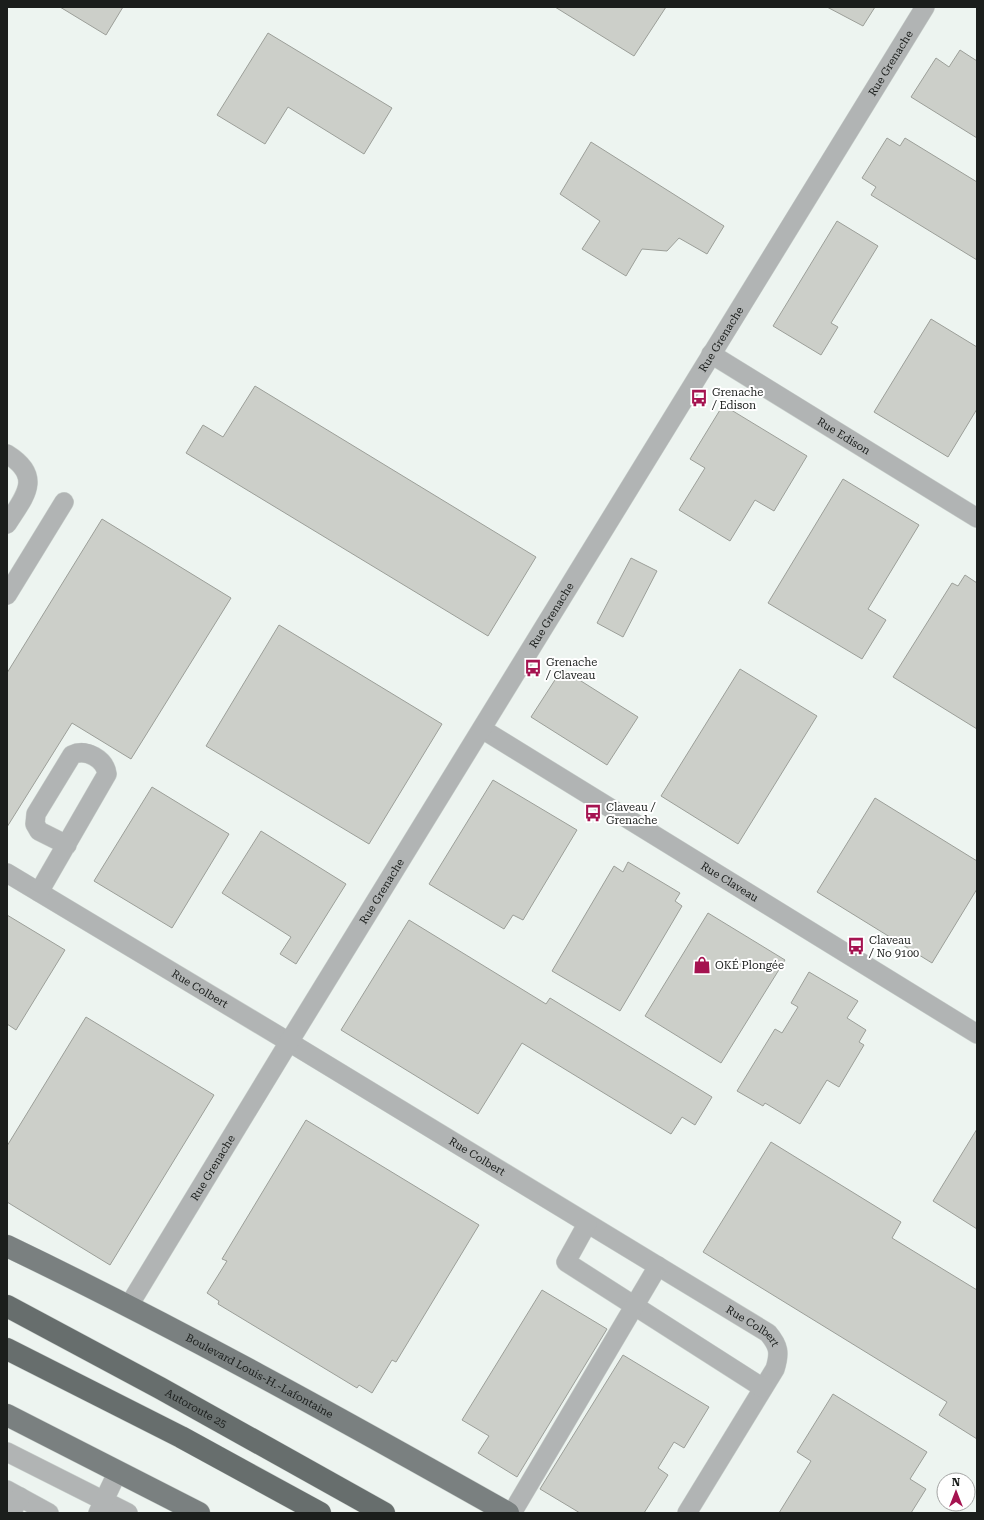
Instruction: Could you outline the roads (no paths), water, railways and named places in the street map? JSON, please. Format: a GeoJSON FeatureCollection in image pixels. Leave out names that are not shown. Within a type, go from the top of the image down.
{"type":"FeatureCollection","features":[{"type":"Feature","properties":{"kind":"highway","name":"Autoroute 25"},"geometry":{"type":"LineString","coordinates":[[7,1306],[160,1388],[384,1513]]}},
{"type":"Feature","properties":{"kind":"highway"},"geometry":{"type":"LineString","coordinates":[[7,1349],[181,1437],[320,1513]]}},
{"type":"Feature","properties":{"kind":"main road","name":"Boulevard Louis-H.-Lafontaine"},"geometry":{"type":"LineString","coordinates":[[7,1246],[304,1399],[508,1513]]}},
{"type":"Feature","properties":{"kind":"main road"},"geometry":{"type":"LineString","coordinates":[[7,1415],[199,1513]]}},
{"type":"Feature","properties":{"kind":"street","name":"Rue Grenache"},"geometry":{"type":"LineString","coordinates":[[128,1307],[289,1042],[925,7]]}},
{"type":"Feature","properties":{"kind":"street","name":"Rue Edison"},"geometry":{"type":"LineString","coordinates":[[711,354],[977,518]]}},
{"type":"Feature","properties":{"kind":"street"},"geometry":{"type":"LineString","coordinates":[[7,454],[16,459],[26,472],[29,481],[27,492],[7,524]]}},
{"type":"Feature","properties":{"kind":"street"},"geometry":{"type":"LineString","coordinates":[[7,596],[64,502]]}},
{"type":"Feature","properties":{"kind":"street","name":"Rue Claveau"},"geometry":{"type":"LineString","coordinates":[[482,729],[977,1034]]}},
{"type":"Feature","properties":{"kind":"street"},"geometry":{"type":"LineString","coordinates":[[39,892],[67,845],[108,774],[103,763],[86,753],[77,753],[72,755],[36,814],[35,824],[39,831],[67,845]]}},
{"type":"Feature","properties":{"kind":"street","name":"Rue Colbert"},"geometry":{"type":"LineString","coordinates":[[7,873],[289,1042],[768,1333],[775,1341],[778,1350],[778,1360],[775,1369],[687,1513]]}},
{"type":"Feature","properties":{"kind":"street"},"geometry":{"type":"LineString","coordinates":[[587,1224],[566,1262],[763,1388]]}},
{"type":"Feature","properties":{"kind":"street"},"geometry":{"type":"LineString","coordinates":[[512,1513],[658,1266]]}},
{"type":"Feature","properties":{"kind":"street"},"geometry":{"type":"LineString","coordinates":[[7,1452],[101,1507],[128,1513]]}},
{"type":"Feature","properties":{"kind":"street"},"geometry":{"type":"LineString","coordinates":[[101,1507],[118,1471]]}},
{"type":"Feature","properties":{"kind":"street"},"geometry":{"type":"LineString","coordinates":[[13,1500],[40,1511]]}},
{"type":"Feature","properties":{"kind":"place","name":"Grenache / Edison"},"geometry":{"type":"Point","coordinates":[699,398]}},
{"type":"Feature","properties":{"kind":"place","name":"Grenache / Claveau"},"geometry":{"type":"Point","coordinates":[533,668]}},
{"type":"Feature","properties":{"kind":"place","name":"Claveau / Grenache"},"geometry":{"type":"Point","coordinates":[593,813]}},
{"type":"Feature","properties":{"kind":"place","name":"Claveau / No 9100"},"geometry":{"type":"Point","coordinates":[856,946]}},
{"type":"Feature","properties":{"kind":"place","name":"OKÉ Plongée"},"geometry":{"type":"Point","coordinates":[702,965]}}]}
